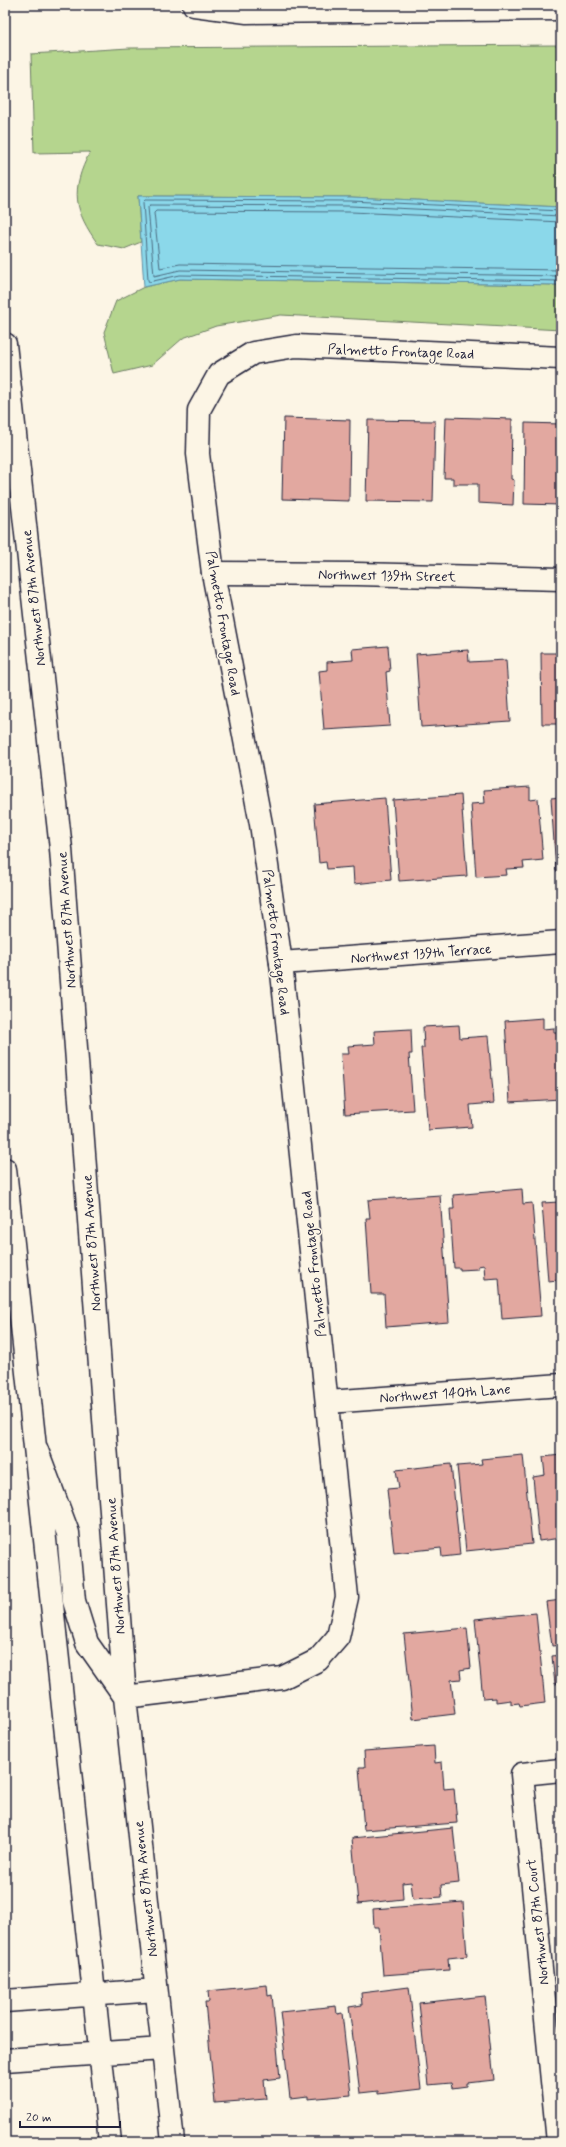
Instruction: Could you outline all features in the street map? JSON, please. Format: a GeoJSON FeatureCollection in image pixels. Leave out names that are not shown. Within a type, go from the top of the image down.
{"type":"FeatureCollection","features":[{"type":"Feature","properties":{"kind":"main road"},"geometry":{"type":"LineString","coordinates":[[194,5],[247,12],[561,9]]}},
{"type":"Feature","properties":{"kind":"main road","name":"Northwest 87th Avenue"},"geometry":{"type":"LineString","coordinates":[[5,344],[61,849],[125,1697],[173,2142]]}},
{"type":"Feature","properties":{"kind":"main road","name":"Palmetto Frontage Road"},"geometry":{"type":"LineString","coordinates":[[125,1697],[282,1678],[318,1660],[338,1637],[348,1597],[281,963],[261,824],[213,574],[198,454],[199,410],[219,374],[253,353],[296,346],[561,358]]}},
{"type":"Feature","properties":{"kind":"main road","name":"Northwest 139th Street"},"geometry":{"type":"LineString","coordinates":[[213,574],[365,574],[561,579]]}},
{"type":"Feature","properties":{"kind":"main road","name":"Northwest 139th Terrace"},"geometry":{"type":"LineString","coordinates":[[281,963],[561,942]]}},
{"type":"Feature","properties":{"kind":"main road"},"geometry":{"type":"LineString","coordinates":[[5,1169],[110,2142]]}},
{"type":"Feature","properties":{"kind":"main road","name":"Northwest 140th Lane"},"geometry":{"type":"LineString","coordinates":[[328,1402],[561,1385]]}},
{"type":"Feature","properties":{"kind":"main road"},"geometry":{"type":"LineString","coordinates":[[36,1448],[68,1533],[74,1601],[87,1643],[125,1697]]}},
{"type":"Feature","properties":{"kind":"main road","name":"Northwest 87th Court"},"geometry":{"type":"LineString","coordinates":[[558,2142],[522,1774],[561,1770]]}},
{"type":"Feature","properties":{"kind":"main road"},"geometry":{"type":"LineString","coordinates":[[5,2000],[156,1990]]}},
{"type":"Feature","properties":{"kind":"main road"},"geometry":{"type":"LineString","coordinates":[[5,2060],[162,2049]]}},
{"type":"Feature","properties":{"kind":"green space"},"geometry":{"type":"Polygon","coordinates":[[[561,45],[561,207],[351,197],[138,196],[141,242],[124,249],[98,244],[84,221],[80,210],[77,189],[79,178],[90,152],[34,153],[31,54],[129,48],[561,45]]]}},
{"type":"Feature","properties":{"kind":"green space"},"geometry":{"type":"Polygon","coordinates":[[[180,279],[561,285],[561,330],[281,315],[216,326],[183,338],[152,365],[114,374],[104,332],[116,301],[144,287],[180,279]]]}},
{"type":"Feature","properties":{"kind":"water"},"geometry":{"type":"Polygon","coordinates":[[[138,196],[351,197],[561,207],[561,285],[180,279],[144,287],[138,196]]]}},
{"type":"Feature","properties":{"kind":"building"},"geometry":{"type":"Polygon","coordinates":[[[446,417],[512,419],[511,479],[514,480],[513,505],[478,503],[478,484],[453,484],[453,478],[444,478],[446,417]]]}},
{"type":"Feature","properties":{"kind":"building"},"geometry":{"type":"Polygon","coordinates":[[[284,418],[350,420],[349,501],[282,499],[284,418]]]}},
{"type":"Feature","properties":{"kind":"building"},"geometry":{"type":"Polygon","coordinates":[[[368,420],[435,421],[433,502],[366,501],[368,420]]]}},
{"type":"Feature","properties":{"kind":"building"},"geometry":{"type":"Polygon","coordinates":[[[525,423],[561,424],[561,505],[524,504],[525,423]]]}},
{"type":"Feature","properties":{"kind":"building"},"geometry":{"type":"Polygon","coordinates":[[[388,646],[390,671],[386,672],[390,726],[324,730],[319,671],[327,670],[327,662],[353,660],[352,649],[388,646]]]}},
{"type":"Feature","properties":{"kind":"building"},"geometry":{"type":"Polygon","coordinates":[[[468,650],[469,662],[506,660],[510,721],[421,727],[416,654],[468,650]]]}},
{"type":"Feature","properties":{"kind":"building"},"geometry":{"type":"Polygon","coordinates":[[[541,653],[561,653],[561,724],[542,724],[541,653]]]}},
{"type":"Feature","properties":{"kind":"building"},"geometry":{"type":"Polygon","coordinates":[[[530,787],[530,800],[538,799],[543,860],[523,862],[524,868],[506,869],[507,875],[476,877],[471,804],[485,803],[484,790],[530,787]]]}},
{"type":"Feature","properties":{"kind":"building"},"geometry":{"type":"Polygon","coordinates":[[[461,795],[467,876],[399,881],[393,800],[461,795]]]}},
{"type":"Feature","properties":{"kind":"building"},"geometry":{"type":"Polygon","coordinates":[[[561,797],[561,870],[556,871],[551,798],[561,797]]]}},
{"type":"Feature","properties":{"kind":"building"},"geometry":{"type":"Polygon","coordinates":[[[385,798],[391,880],[354,884],[353,867],[327,869],[326,862],[319,863],[314,804],[385,798]]]}},
{"type":"Feature","properties":{"kind":"building"},"geometry":{"type":"Polygon","coordinates":[[[543,1018],[543,1029],[554,1028],[554,1033],[561,1033],[561,1099],[510,1102],[505,1021],[543,1018]]]}},
{"type":"Feature","properties":{"kind":"building"},"geometry":{"type":"Polygon","coordinates":[[[459,1025],[460,1038],[488,1036],[494,1103],[470,1105],[472,1127],[428,1130],[421,1048],[424,1048],[423,1027],[459,1025]]]}},
{"type":"Feature","properties":{"kind":"building"},"geometry":{"type":"Polygon","coordinates":[[[411,1029],[412,1054],[409,1054],[413,1110],[345,1114],[341,1054],[349,1054],[348,1046],[375,1044],[374,1031],[411,1029]]]}},
{"type":"Feature","properties":{"kind":"building"},"geometry":{"type":"Polygon","coordinates":[[[522,1189],[523,1204],[532,1203],[541,1316],[502,1319],[499,1278],[485,1279],[484,1265],[478,1266],[478,1269],[460,1270],[460,1268],[454,1268],[450,1209],[454,1209],[453,1195],[522,1189]]]}},
{"type":"Feature","properties":{"kind":"building"},"geometry":{"type":"Polygon","coordinates":[[[440,1195],[449,1322],[386,1327],[384,1294],[371,1294],[366,1218],[370,1218],[368,1200],[440,1195]]]}},
{"type":"Feature","properties":{"kind":"building"},"geometry":{"type":"Polygon","coordinates":[[[558,1199],[561,1199],[561,1308],[559,1280],[548,1281],[542,1203],[559,1202],[558,1199]]]}},
{"type":"Feature","properties":{"kind":"building"},"geometry":{"type":"Polygon","coordinates":[[[523,1455],[532,1544],[466,1551],[457,1466],[482,1464],[481,1459],[523,1455]]]}},
{"type":"Feature","properties":{"kind":"building"},"geometry":{"type":"Polygon","coordinates":[[[561,1455],[561,1538],[539,1541],[533,1477],[545,1475],[543,1457],[561,1455]]]}},
{"type":"Feature","properties":{"kind":"building"},"geometry":{"type":"Polygon","coordinates":[[[451,1464],[460,1555],[442,1557],[441,1548],[394,1553],[387,1489],[399,1488],[396,1470],[451,1464]]]}},
{"type":"Feature","properties":{"kind":"building"},"geometry":{"type":"Polygon","coordinates":[[[561,1600],[561,1645],[552,1646],[546,1602],[561,1600]]]}},
{"type":"Feature","properties":{"kind":"building"},"geometry":{"type":"Polygon","coordinates":[[[536,1613],[545,1703],[520,1706],[519,1703],[511,1704],[511,1700],[496,1702],[496,1698],[483,1699],[475,1619],[536,1613]]]}},
{"type":"Feature","properties":{"kind":"building"},"geometry":{"type":"Polygon","coordinates":[[[467,1628],[471,1668],[460,1670],[461,1679],[451,1680],[455,1714],[413,1719],[404,1634],[467,1628]]]}},
{"type":"Feature","properties":{"kind":"building"},"geometry":{"type":"Polygon","coordinates":[[[561,1655],[561,1683],[555,1684],[552,1656],[561,1655]]]}},
{"type":"Feature","properties":{"kind":"building"},"geometry":{"type":"Polygon","coordinates":[[[434,1746],[435,1763],[442,1762],[444,1789],[454,1788],[457,1823],[364,1830],[359,1767],[365,1767],[364,1751],[434,1746]]]}},
{"type":"Feature","properties":{"kind":"building"},"geometry":{"type":"Polygon","coordinates":[[[453,1828],[459,1883],[441,1885],[442,1897],[413,1899],[411,1882],[402,1883],[403,1899],[358,1904],[352,1838],[453,1828]]]}},
{"type":"Feature","properties":{"kind":"building"},"geometry":{"type":"Polygon","coordinates":[[[463,1902],[467,1956],[448,1958],[449,1970],[383,1975],[379,1927],[374,1927],[373,1909],[463,1902]]]}},
{"type":"Feature","properties":{"kind":"building"},"geometry":{"type":"Polygon","coordinates":[[[267,1985],[268,1996],[272,1995],[280,2078],[264,2080],[266,2099],[215,2103],[205,2002],[209,2002],[208,1991],[267,1985]]]}},
{"type":"Feature","properties":{"kind":"building"},"geometry":{"type":"Polygon","coordinates":[[[409,1987],[421,2089],[378,2094],[378,2091],[360,2093],[349,2007],[362,2005],[361,1993],[409,1987]]]}},
{"type":"Feature","properties":{"kind":"building"},"geometry":{"type":"Polygon","coordinates":[[[485,1996],[494,2080],[467,2083],[467,2086],[452,2088],[451,2083],[428,2085],[419,2003],[485,1996]]]}},
{"type":"Feature","properties":{"kind":"building"},"geometry":{"type":"Polygon","coordinates":[[[336,2006],[337,2014],[342,2013],[351,2095],[308,2099],[308,2096],[290,2098],[280,2012],[336,2006]]]}}]}
